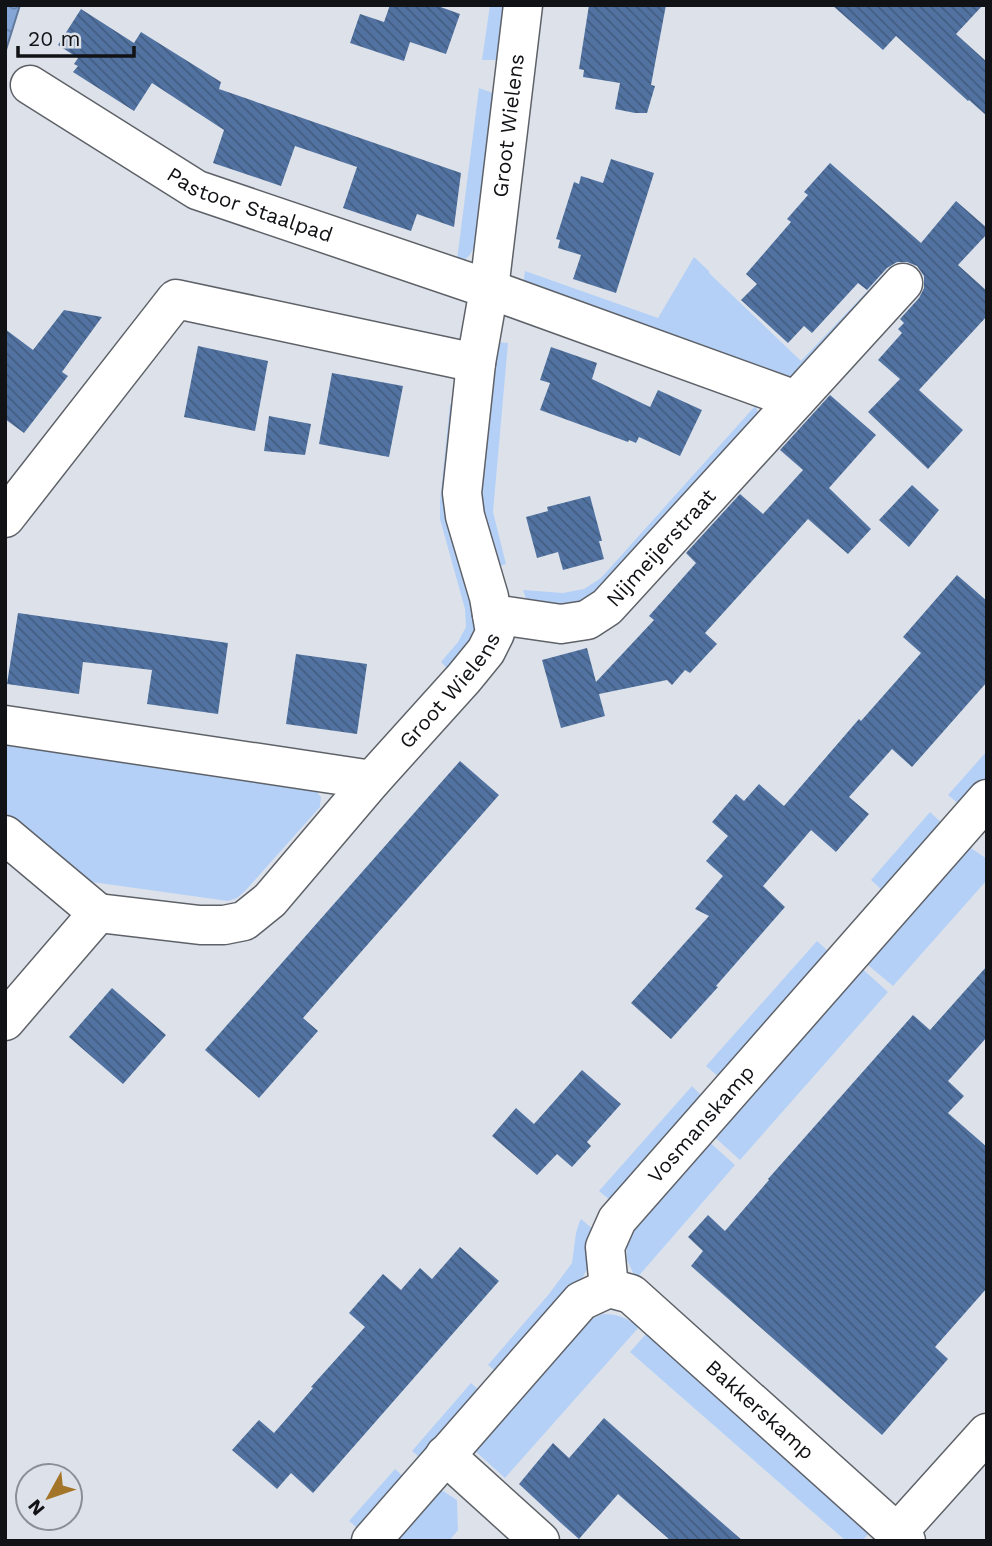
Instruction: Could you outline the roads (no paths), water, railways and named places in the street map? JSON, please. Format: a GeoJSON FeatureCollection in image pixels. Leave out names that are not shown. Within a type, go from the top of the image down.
{"type":"FeatureCollection","features":[{"type":"Feature","properties":{"kind":"street","name":"Groot Wielens"},"geometry":{"type":"LineString","coordinates":[[98,913],[200,925],[224,925],[244,921],[270,900],[486,651],[495,633],[489,597],[465,516],[462,493],[476,363],[489,289],[523,5]]}},
{"type":"Feature","properties":{"kind":"street","name":"Pastoor Staalpad"},"geometry":{"type":"LineString","coordinates":[[30,85],[197,190],[489,289]]}},
{"type":"Feature","properties":{"kind":"street","name":"Nijmeijerstraat"},"geometry":{"type":"LineString","coordinates":[[492,614],[561,624],[587,620],[607,607],[903,283]]}},
{"type":"Feature","properties":{"kind":"street"},"geometry":{"type":"LineString","coordinates":[[489,289],[796,400]]}},
{"type":"Feature","properties":{"kind":"street"},"geometry":{"type":"LineString","coordinates":[[5,517],[176,299],[476,363]]}},
{"type":"Feature","properties":{"kind":"street"},"geometry":{"type":"LineString","coordinates":[[5,725],[372,780]]}},
{"type":"Feature","properties":{"kind":"street","name":"Vosmanskamp"},"geometry":{"type":"LineString","coordinates":[[609,1288],[605,1247],[617,1220],[981,817]]}},
{"type":"Feature","properties":{"kind":"street"},"geometry":{"type":"LineString","coordinates":[[5,835],[98,913],[5,1021]]}},
{"type":"Feature","properties":{"kind":"street"},"geometry":{"type":"LineString","coordinates":[[371,1541],[581,1301],[609,1288]]}},
{"type":"Feature","properties":{"kind":"street","name":"Bakkerskamp"},"geometry":{"type":"LineString","coordinates":[[609,1288],[631,1294],[902,1537]]}},
{"type":"Feature","properties":{"kind":"street"},"geometry":{"type":"LineString","coordinates":[[902,1537],[987,1433]]}},
{"type":"Feature","properties":{"kind":"street"},"geometry":{"type":"LineString","coordinates":[[445,1455],[540,1541]]}},
{"type":"Feature","properties":{"kind":"water"},"geometry":{"type":"Polygon","coordinates":[[[5,5],[20,5],[5,53],[5,5]]]}}]}
